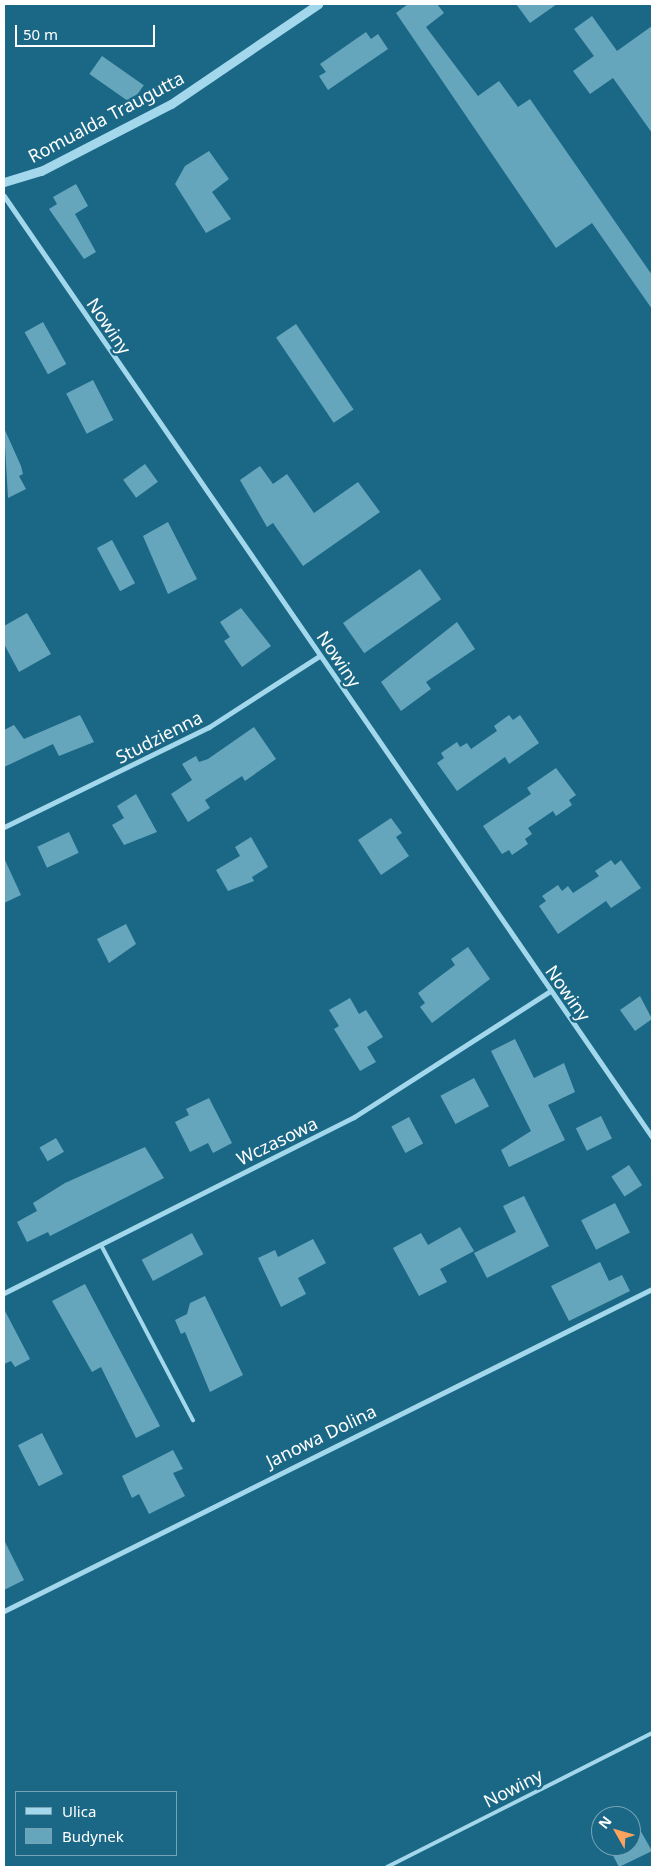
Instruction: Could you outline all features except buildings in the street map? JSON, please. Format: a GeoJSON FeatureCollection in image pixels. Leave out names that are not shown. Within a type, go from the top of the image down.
{"type":"FeatureCollection","features":[{"type":"Feature","properties":{"kind":"street","name":"Romualda Traugutta"},"geometry":{"type":"LineString","coordinates":[[4,182],[41,171],[171,104],[318,4]]}},
{"type":"Feature","properties":{"kind":"street","name":"Nowiny"},"geometry":{"type":"LineString","coordinates":[[4,196],[549,992],[652,1137]]}},
{"type":"Feature","properties":{"kind":"street","name":"Studzienna"},"geometry":{"type":"LineString","coordinates":[[4,827],[209,727],[319,656]]}},
{"type":"Feature","properties":{"kind":"street","name":"Wczasowa"},"geometry":{"type":"LineString","coordinates":[[4,1294],[354,1117],[549,992]]}},
{"type":"Feature","properties":{"kind":"street","name":"Janowa Dolina"},"geometry":{"type":"LineString","coordinates":[[4,1611],[652,1289]]}},
{"type":"Feature","properties":{"kind":"lane"},"geometry":{"type":"LineString","coordinates":[[101,1245],[193,1420]]}},
{"type":"Feature","properties":{"kind":"lane","name":"Nowiny"},"geometry":{"type":"LineString","coordinates":[[387,1867],[652,1733]]}}]}
